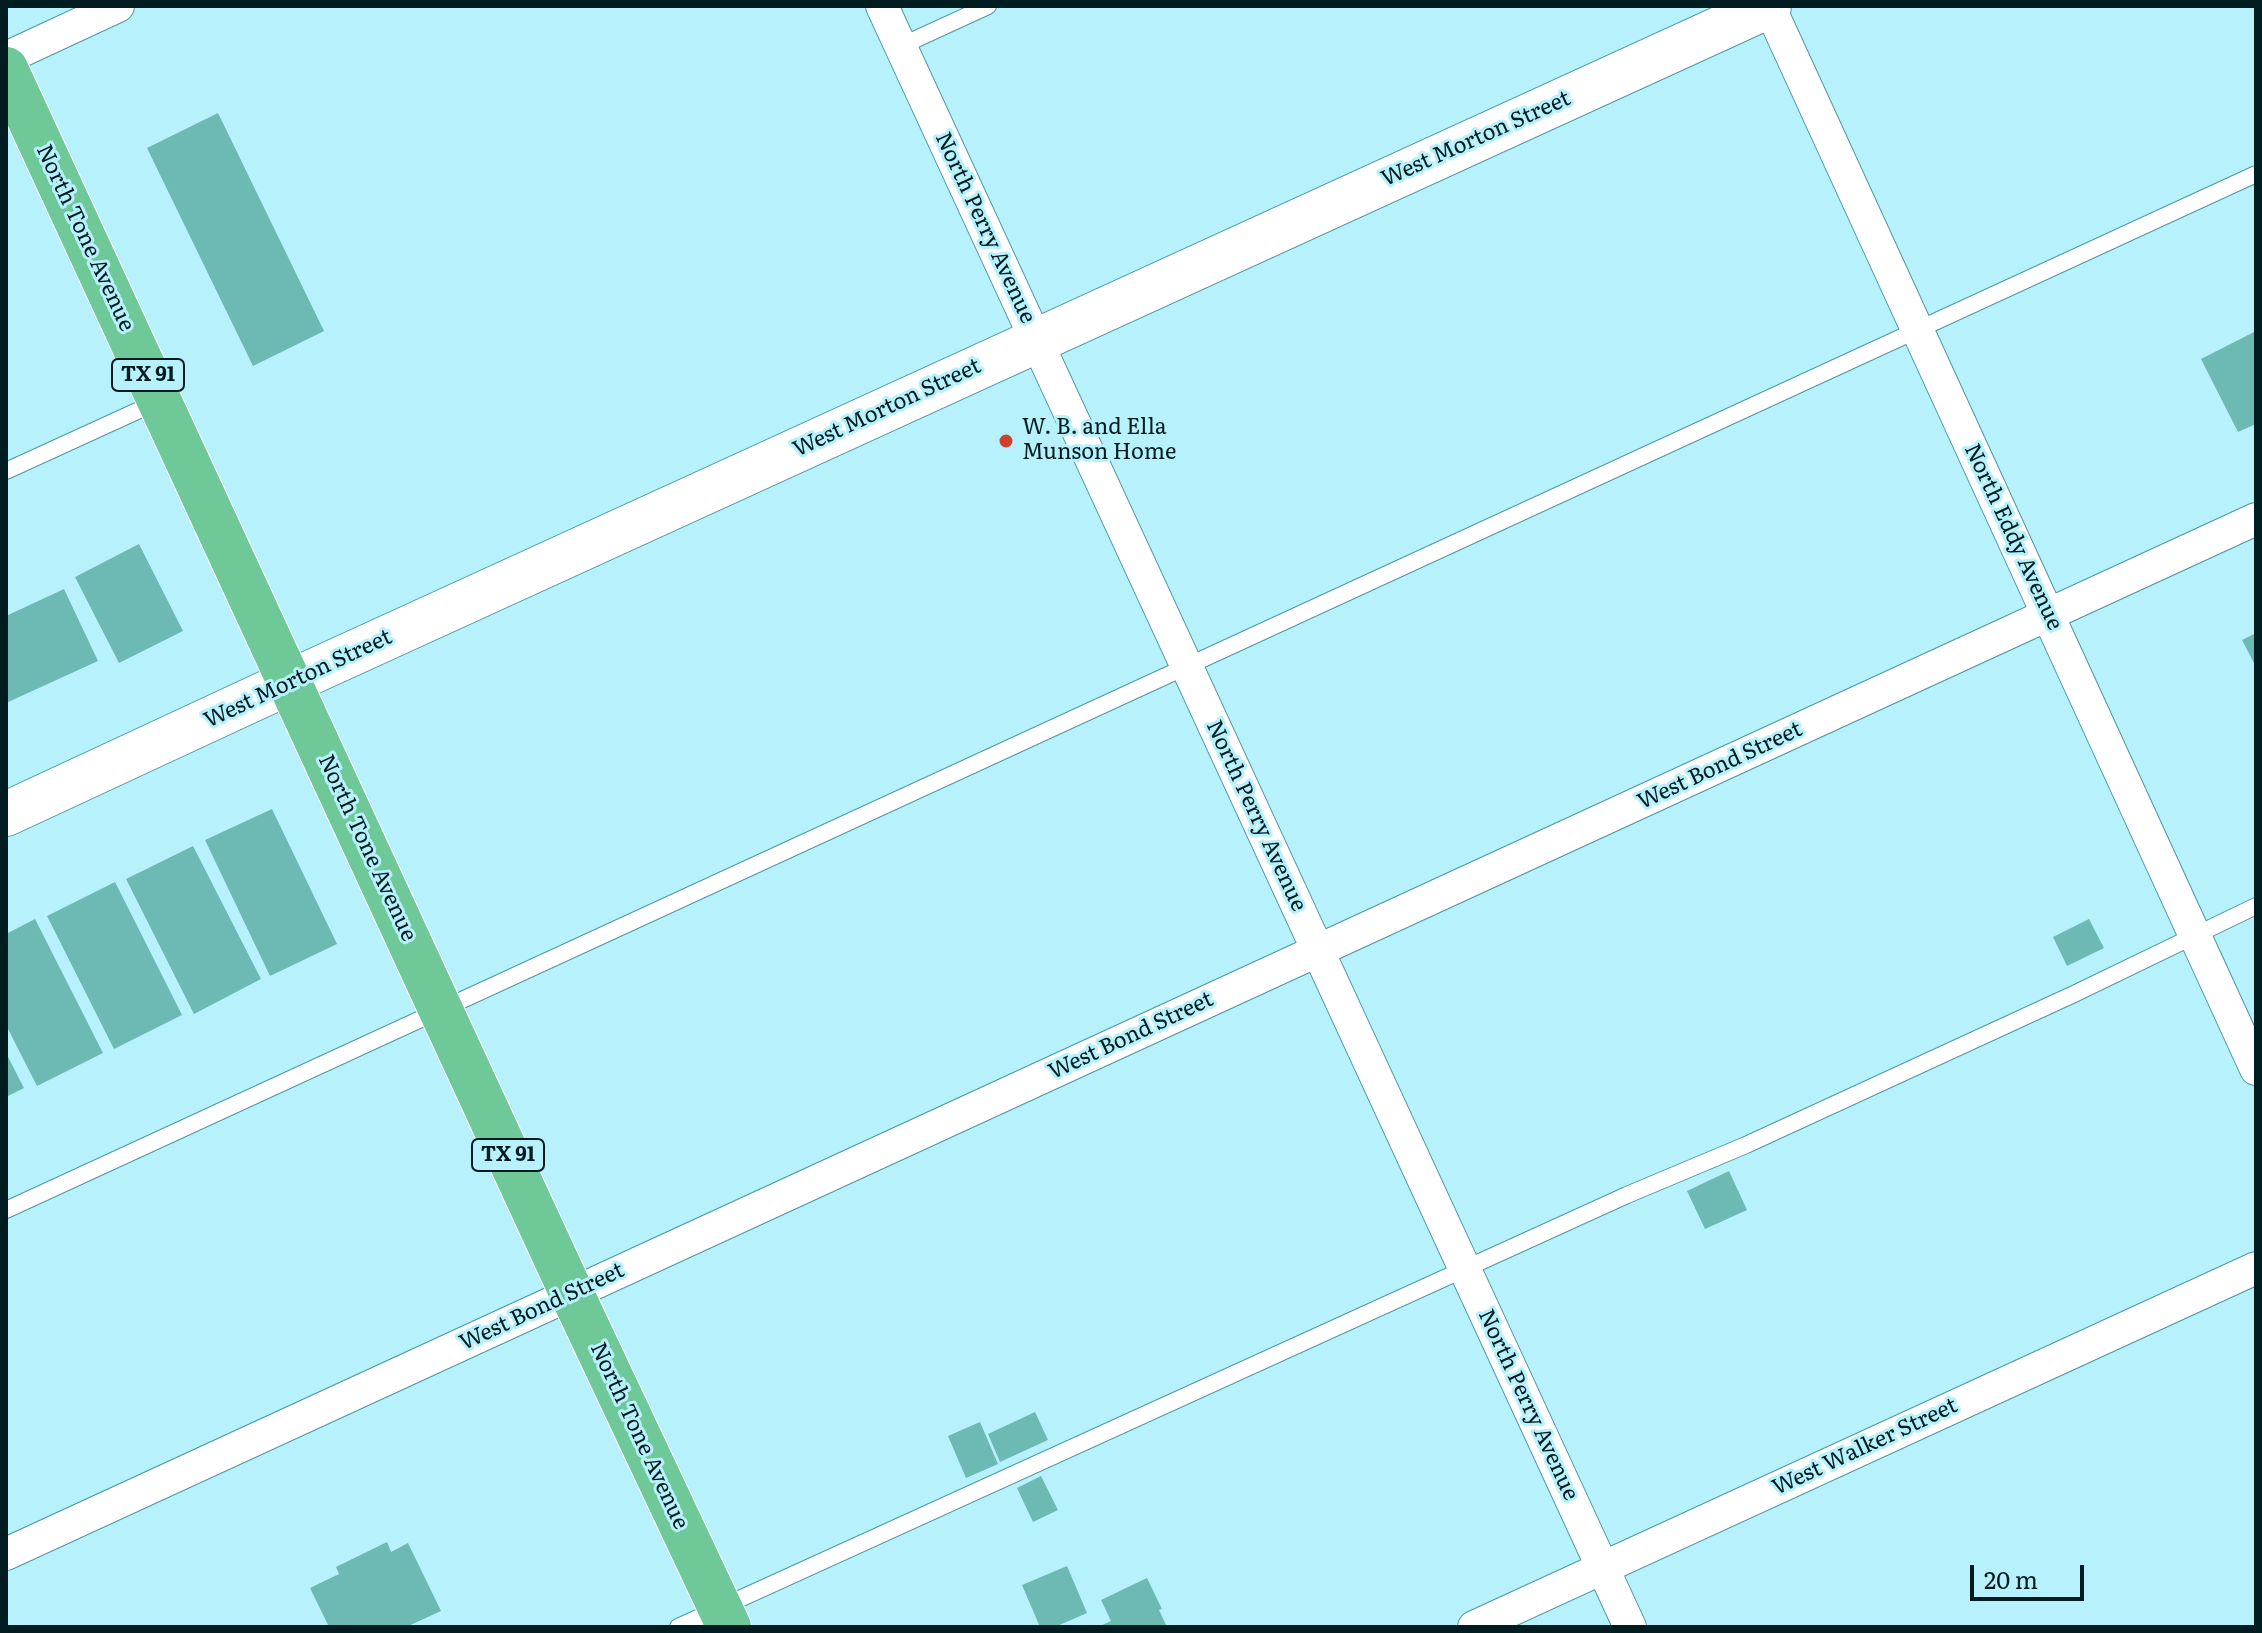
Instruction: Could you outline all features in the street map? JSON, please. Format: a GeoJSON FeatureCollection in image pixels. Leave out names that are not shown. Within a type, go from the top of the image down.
{"type":"FeatureCollection","features":[{"type":"Feature","properties":{"kind":"main road","name":"West Morton Street"},"geometry":{"type":"LineString","coordinates":[[6,814],[1769,6]]}},
{"type":"Feature","properties":{"kind":"main road","name":"North Tone Avenue"},"geometry":{"type":"LineString","coordinates":[[6,69],[724,1617]]}},
{"type":"Feature","properties":{"kind":"street"},"geometry":{"type":"LineString","coordinates":[[6,58],[118,6]]}},
{"type":"Feature","properties":{"kind":"street","name":"North Perry Avenue"},"geometry":{"type":"LineString","coordinates":[[882,6],[1630,1627]]}},
{"type":"Feature","properties":{"kind":"street","name":"North Eddy Avenue"},"geometry":{"type":"LineString","coordinates":[[1769,6],[2256,1069]]}},
{"type":"Feature","properties":{"kind":"street","name":"West Bond Street"},"geometry":{"type":"LineString","coordinates":[[6,1554],[2256,519]]}},
{"type":"Feature","properties":{"kind":"street","name":"West Walker Street"},"geometry":{"type":"LineString","coordinates":[[1474,1627],[2256,1268]]}},
{"type":"Feature","properties":{"kind":"lane"},"geometry":{"type":"LineString","coordinates":[[901,46],[988,6]]}},
{"type":"Feature","properties":{"kind":"lane"},"geometry":{"type":"LineString","coordinates":[[6,1210],[2256,174]]}},
{"type":"Feature","properties":{"kind":"lane"},"geometry":{"type":"LineString","coordinates":[[6,471],[160,401]]}},
{"type":"Feature","properties":{"kind":"lane"},"geometry":{"type":"LineString","coordinates":[[678,1627],[724,1617],[1465,1268],[1746,1145],[2074,994],[2256,906]]}},
{"type":"Feature","properties":{"kind":"building"},"geometry":{"type":"Polygon","coordinates":[[[218,113],[324,331],[253,366],[147,148],[218,113]]]}},
{"type":"Feature","properties":{"kind":"building"},"geometry":{"type":"Polygon","coordinates":[[[2256,331],[2256,424],[2238,432],[2201,359],[2256,331]]]}},
{"type":"Feature","properties":{"kind":"building"},"geometry":{"type":"Polygon","coordinates":[[[139,544],[183,631],[119,663],[75,577],[139,544]]]}},
{"type":"Feature","properties":{"kind":"building"},"geometry":{"type":"Polygon","coordinates":[[[64,589],[98,661],[6,703],[6,616],[64,589]]]}},
{"type":"Feature","properties":{"kind":"building"},"geometry":{"type":"Polygon","coordinates":[[[2256,633],[2256,667],[2242,640],[2256,633]]]}},
{"type":"Feature","properties":{"kind":"building"},"geometry":{"type":"Polygon","coordinates":[[[272,809],[337,944],[270,976],[205,840],[272,809]]]}},
{"type":"Feature","properties":{"kind":"building"},"geometry":{"type":"Polygon","coordinates":[[[193,846],[261,979],[194,1014],[126,879],[193,846]]]}},
{"type":"Feature","properties":{"kind":"building"},"geometry":{"type":"Polygon","coordinates":[[[115,882],[182,1015],[114,1049],[47,916],[115,882]]]}},
{"type":"Feature","properties":{"kind":"building"},"geometry":{"type":"Polygon","coordinates":[[[35,919],[103,1053],[37,1086],[6,1025],[6,934],[35,919]]]}},
{"type":"Feature","properties":{"kind":"building"},"geometry":{"type":"Polygon","coordinates":[[[2089,919],[2104,948],[2067,966],[2053,937],[2089,919]]]}},
{"type":"Feature","properties":{"kind":"building"},"geometry":{"type":"Polygon","coordinates":[[[6,1053],[24,1088],[6,1097],[6,1053]]]}},
{"type":"Feature","properties":{"kind":"building"},"geometry":{"type":"Polygon","coordinates":[[[1729,1171],[1747,1210],[1705,1229],[1687,1191],[1729,1171]]]}},
{"type":"Feature","properties":{"kind":"building"},"geometry":{"type":"Polygon","coordinates":[[[1035,1412],[1048,1440],[1000,1462],[988,1434],[1035,1412]]]}},
{"type":"Feature","properties":{"kind":"building"},"geometry":{"type":"Polygon","coordinates":[[[980,1422],[998,1464],[966,1478],[948,1436],[980,1422]]]}},
{"type":"Feature","properties":{"kind":"building"},"geometry":{"type":"Polygon","coordinates":[[[1041,1476],[1058,1510],[1033,1522],[1017,1488],[1041,1476]]]}},
{"type":"Feature","properties":{"kind":"building"},"geometry":{"type":"Polygon","coordinates":[[[387,1542],[391,1552],[408,1543],[441,1611],[406,1627],[329,1627],[310,1588],[339,1574],[336,1567],[387,1542]]]}},
{"type":"Feature","properties":{"kind":"building"},"geometry":{"type":"Polygon","coordinates":[[[1067,1566],[1087,1613],[1055,1627],[1040,1627],[1022,1585],[1067,1566]]]}},
{"type":"Feature","properties":{"kind":"building"},"geometry":{"type":"Polygon","coordinates":[[[1147,1578],[1167,1627],[1098,1627],[1111,1621],[1101,1600],[1147,1578]]]}},
{"type":"Feature","properties":{"kind":"place","name":"W. B. and Ella Munson Home"},"geometry":{"type":"Point","coordinates":[1006,441]}}]}
